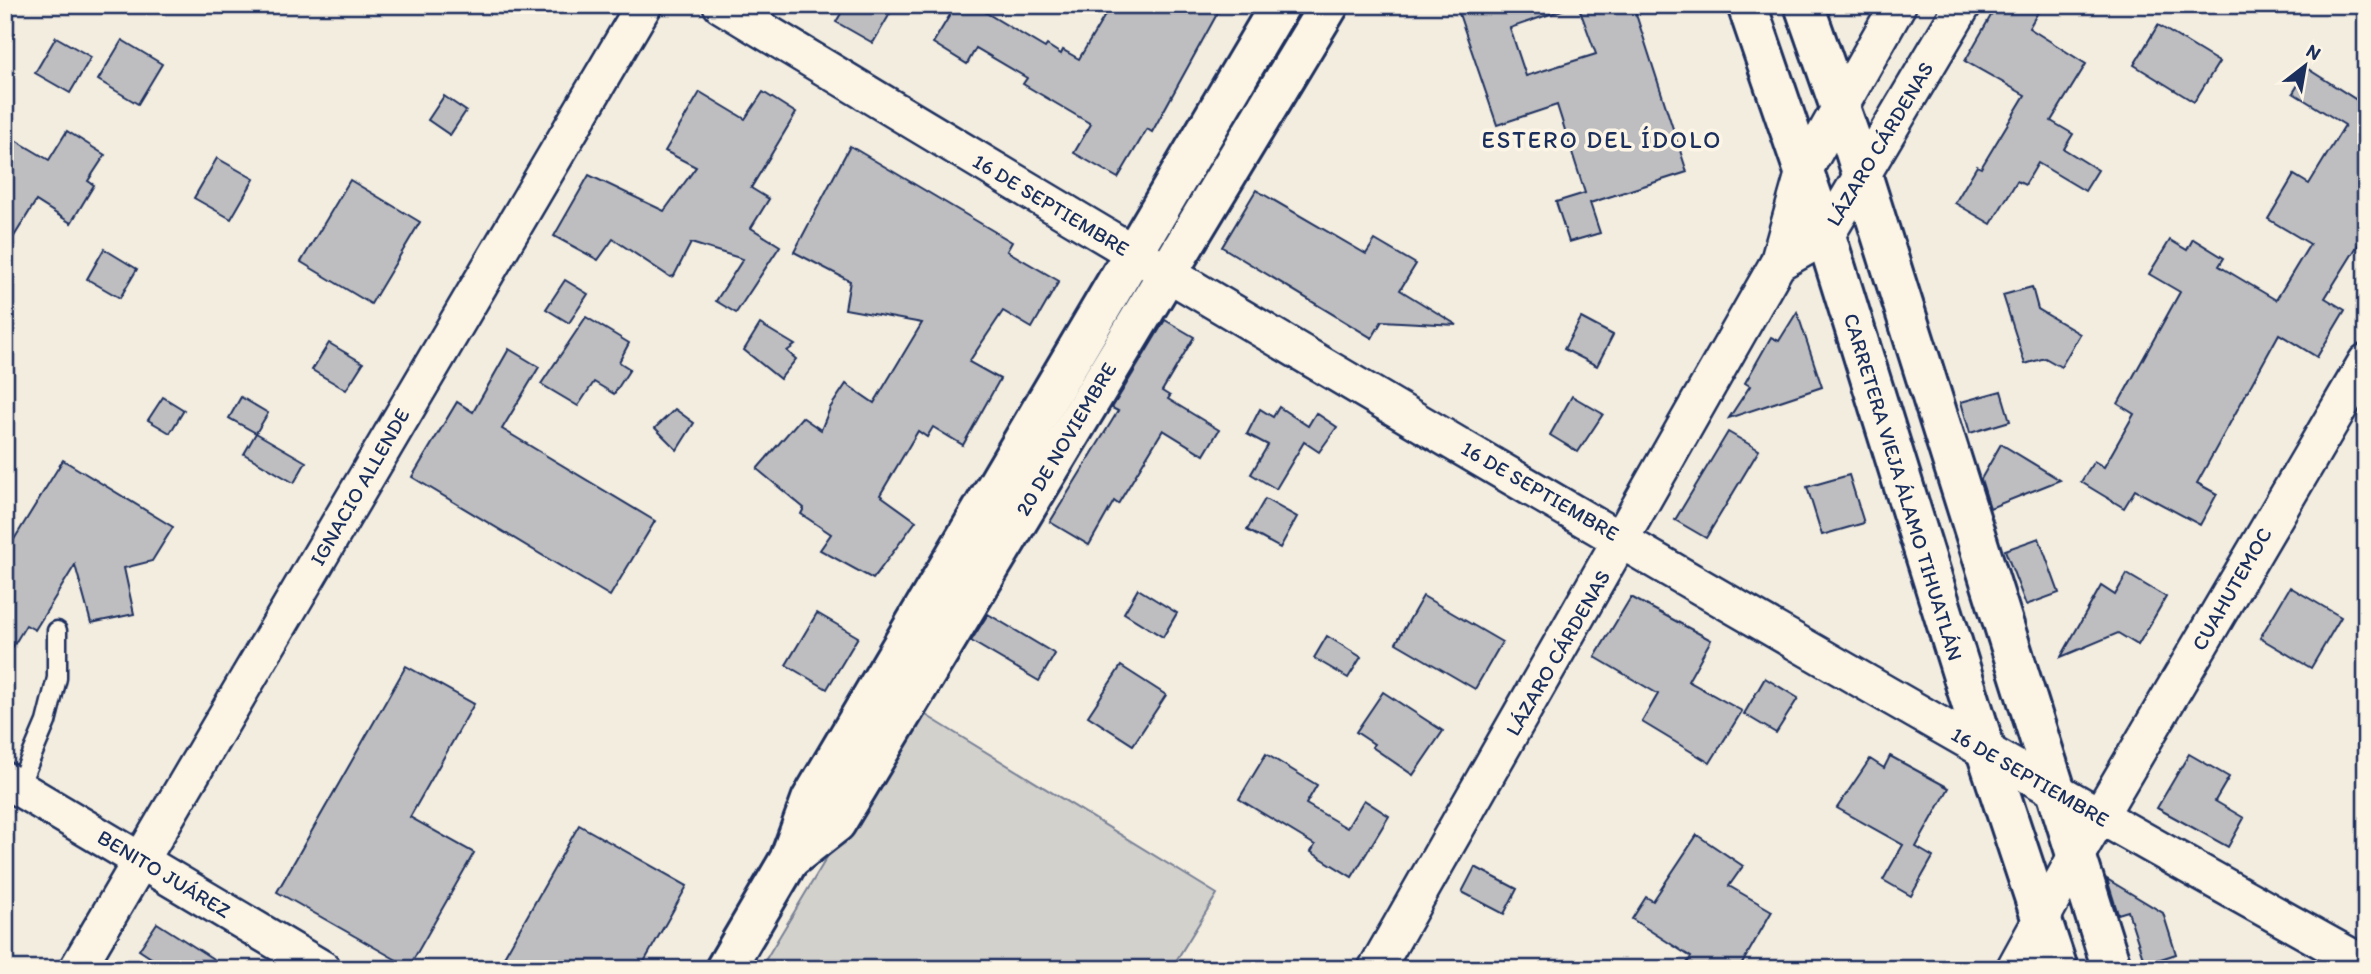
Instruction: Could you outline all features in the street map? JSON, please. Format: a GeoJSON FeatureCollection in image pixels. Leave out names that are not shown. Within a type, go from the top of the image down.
{"type":"FeatureCollection","features":[{"type":"Feature","properties":{"kind":"main road","name":"20 DE NOVIEMBRE"},"geometry":{"type":"LineString","coordinates":[[725,969],[789,860],[811,800],[1280,5]]}},
{"type":"Feature","properties":{"kind":"main road","name":"20 DE NOVIEMBRE"},"geometry":{"type":"LineString","coordinates":[[789,860],[836,823],[1329,5]]}},
{"type":"Feature","properties":{"kind":"main road","name":"CARRETERA VIEJA ÁLAMO TIHUATLÁN"},"geometry":{"type":"LineString","coordinates":[[1747,5],[1826,236],[1986,751],[2058,969]]}},
{"type":"Feature","properties":{"kind":"main road"},"geometry":{"type":"LineString","coordinates":[[1804,5],[1862,176],[2112,969]]}},
{"type":"Feature","properties":{"kind":"street","name":"IGNACIO ALLENDE"},"geometry":{"type":"LineString","coordinates":[[77,969],[644,5]]}},
{"type":"Feature","properties":{"kind":"street","name":"16 DE SEPTIEMBRE"},"geometry":{"type":"LineString","coordinates":[[721,5],[1133,255],[2099,817],[2366,965]]}},
{"type":"Feature","properties":{"kind":"street","name":"LÁZARO CÁRDENAS"},"geometry":{"type":"LineString","coordinates":[[1376,969],[1623,540],[1778,263],[1804,171],[1898,5]]}},
{"type":"Feature","properties":{"kind":"street","name":"LÁZARO CÁRDENAS"},"geometry":{"type":"LineString","coordinates":[[1778,263],[1826,236],[1963,5]]}},
{"type":"Feature","properties":{"kind":"street","name":"CUAHUTEMOC"},"geometry":{"type":"LineString","coordinates":[[2014,969],[2076,856],[2366,362]]}},
{"type":"Feature","properties":{"kind":"street","name":"BENITO JUÁREZ"},"geometry":{"type":"LineString","coordinates":[[12,784],[323,969]]}},
{"type":"Feature","properties":{"kind":"lane"},"geometry":{"type":"LineString","coordinates":[[12,784],[46,722],[57,678],[57,631]]}},
{"type":"Feature","properties":{"kind":"shaded area"},"geometry":{"type":"Polygon","coordinates":[[[916,709],[1217,894],[1171,969],[760,969],[916,709]]]}},
{"type":"Feature","properties":{"kind":"building"},"geometry":{"type":"Polygon","coordinates":[[[846,5],[895,5],[873,43],[836,22],[846,5]]]}},
{"type":"Feature","properties":{"kind":"building"},"geometry":{"type":"Polygon","coordinates":[[[956,5],[973,5],[1045,48],[1047,45],[1061,54],[1063,50],[1079,59],[1111,5],[1222,5],[1152,132],[1147,129],[1118,178],[1074,153],[1091,124],[1023,84],[1027,78],[976,48],[967,64],[933,43],[956,5]]]}},
{"type":"Feature","properties":{"kind":"building"},"geometry":{"type":"Polygon","coordinates":[[[1456,5],[1565,5],[1565,9],[1510,28],[1526,76],[1596,54],[1578,5],[1633,5],[1687,172],[1590,203],[1600,233],[1569,242],[1556,202],[1585,193],[1557,105],[1497,125],[1456,5]]]}},
{"type":"Feature","properties":{"kind":"building"},"geometry":{"type":"Polygon","coordinates":[[[1997,5],[2042,5],[2029,28],[2086,64],[2051,121],[2073,134],[2064,149],[2098,170],[2085,191],[2038,163],[2025,185],[2017,181],[1991,224],[1955,203],[1977,166],[1981,168],[2025,95],[1965,61],[1997,5]]]}},
{"type":"Feature","properties":{"kind":"building"},"geometry":{"type":"Polygon","coordinates":[[[2158,25],[2219,62],[2194,102],[2134,65],[2158,25]]]}},
{"type":"Feature","properties":{"kind":"building"},"geometry":{"type":"Polygon","coordinates":[[[56,37],[91,57],[70,93],[35,73],[56,37]]]}},
{"type":"Feature","properties":{"kind":"building"},"geometry":{"type":"Polygon","coordinates":[[[122,40],[162,64],[138,104],[98,80],[122,40]]]}},
{"type":"Feature","properties":{"kind":"building"},"geometry":{"type":"Polygon","coordinates":[[[2308,69],[2360,102],[2366,92],[2366,232],[2325,298],[2345,310],[2317,357],[2279,334],[2197,483],[2217,494],[2200,525],[2135,490],[2124,508],[2081,482],[2094,461],[2104,467],[2134,414],[2118,404],[2180,292],[2149,274],[2170,240],[2187,250],[2193,239],[2224,258],[2219,266],[2276,300],[2310,244],[2268,219],[2294,175],[2309,184],[2345,125],[2293,93],[2308,69]]]}},
{"type":"Feature","properties":{"kind":"building"},"geometry":{"type":"Polygon","coordinates":[[[700,92],[745,119],[763,92],[796,113],[751,188],[769,199],[751,228],[780,246],[736,313],[716,301],[743,259],[691,243],[674,276],[670,277],[613,239],[598,260],[554,236],[589,175],[664,211],[696,167],[665,151],[700,92]]]}},
{"type":"Feature","properties":{"kind":"building"},"geometry":{"type":"Polygon","coordinates":[[[444,96],[466,111],[450,135],[428,120],[444,96]]]}},
{"type":"Feature","properties":{"kind":"building"},"geometry":{"type":"Polygon","coordinates":[[[67,131],[105,155],[88,181],[94,185],[71,223],[36,201],[5,251],[5,134],[49,160],[67,131]]]}},
{"type":"Feature","properties":{"kind":"building"},"geometry":{"type":"Polygon","coordinates":[[[850,146],[1012,242],[1007,251],[1059,281],[1032,328],[1003,311],[969,362],[1000,379],[963,445],[933,427],[927,437],[918,431],[880,495],[916,521],[873,579],[820,550],[831,534],[801,514],[804,508],[757,469],[802,417],[821,430],[830,408],[846,384],[874,403],[922,323],[845,309],[850,281],[794,252],[850,146]]]}},
{"type":"Feature","properties":{"kind":"building"},"geometry":{"type":"Polygon","coordinates":[[[217,158],[254,179],[231,219],[194,198],[217,158]]]}},
{"type":"Feature","properties":{"kind":"building"},"geometry":{"type":"Polygon","coordinates":[[[350,180],[420,222],[371,304],[301,262],[350,180]]]}},
{"type":"Feature","properties":{"kind":"building"},"geometry":{"type":"Polygon","coordinates":[[[1256,190],[1366,254],[1375,240],[1416,264],[1400,290],[1457,325],[1382,321],[1372,338],[1222,247],[1256,190]]]}},
{"type":"Feature","properties":{"kind":"building"},"geometry":{"type":"Polygon","coordinates":[[[104,249],[137,269],[120,298],[87,279],[104,249]]]}},
{"type":"Feature","properties":{"kind":"building"},"geometry":{"type":"Polygon","coordinates":[[[565,280],[588,294],[569,323],[546,309],[565,280]]]}},
{"type":"Feature","properties":{"kind":"building"},"geometry":{"type":"Polygon","coordinates":[[[2032,287],[2038,309],[2080,334],[2061,367],[2045,358],[2025,364],[2003,295],[2032,287]]]}},
{"type":"Feature","properties":{"kind":"building"},"geometry":{"type":"Polygon","coordinates":[[[1797,312],[1822,387],[1729,418],[1750,386],[1745,383],[1771,337],[1779,341],[1797,312]]]}},
{"type":"Feature","properties":{"kind":"building"},"geometry":{"type":"Polygon","coordinates":[[[586,317],[629,343],[619,362],[630,369],[614,394],[594,382],[578,406],[541,384],[586,317]]]}},
{"type":"Feature","properties":{"kind":"building"},"geometry":{"type":"Polygon","coordinates":[[[1581,318],[1613,335],[1597,366],[1564,349],[1581,318]]]}},
{"type":"Feature","properties":{"kind":"building"},"geometry":{"type":"Polygon","coordinates":[[[1165,320],[1194,337],[1162,391],[1170,396],[1168,399],[1219,430],[1204,455],[1163,430],[1118,504],[1114,501],[1089,545],[1050,522],[1118,411],[1112,408],[1165,320]]]}},
{"type":"Feature","properties":{"kind":"building"},"geometry":{"type":"Polygon","coordinates":[[[760,324],[795,345],[787,351],[796,359],[780,379],[744,350],[760,324]]]}},
{"type":"Feature","properties":{"kind":"building"},"geometry":{"type":"Polygon","coordinates":[[[329,343],[363,363],[346,390],[312,370],[329,343]]]}},
{"type":"Feature","properties":{"kind":"building"},"geometry":{"type":"Polygon","coordinates":[[[509,349],[539,367],[502,429],[655,521],[610,596],[412,477],[457,402],[473,412],[509,349]]]}},
{"type":"Feature","properties":{"kind":"building"},"geometry":{"type":"Polygon","coordinates":[[[2001,391],[2010,421],[1970,433],[1961,402],[2001,391]]]}},
{"type":"Feature","properties":{"kind":"building"},"geometry":{"type":"Polygon","coordinates":[[[1572,396],[1603,414],[1578,452],[1550,435],[1572,396]]]}},
{"type":"Feature","properties":{"kind":"building"},"geometry":{"type":"Polygon","coordinates":[[[163,397],[184,410],[170,433],[148,420],[163,397]]]}},
{"type":"Feature","properties":{"kind":"building"},"geometry":{"type":"Polygon","coordinates":[[[241,397],[268,413],[256,433],[229,418],[241,397]]]}},
{"type":"Feature","properties":{"kind":"building"},"geometry":{"type":"Polygon","coordinates":[[[1279,407],[1308,426],[1316,413],[1337,427],[1319,452],[1304,442],[1276,489],[1251,474],[1268,445],[1247,434],[1260,409],[1273,417],[1279,407]]]}},
{"type":"Feature","properties":{"kind":"building"},"geometry":{"type":"Polygon","coordinates":[[[675,409],[694,423],[677,450],[655,428],[675,409]]]}},
{"type":"Feature","properties":{"kind":"building"},"geometry":{"type":"Polygon","coordinates":[[[1728,432],[1759,450],[1706,538],[1675,520],[1728,432]]]}},
{"type":"Feature","properties":{"kind":"building"},"geometry":{"type":"Polygon","coordinates":[[[256,433],[306,462],[294,483],[244,454],[256,433]]]}},
{"type":"Feature","properties":{"kind":"building"},"geometry":{"type":"Polygon","coordinates":[[[2001,444],[2060,480],[1990,508],[1981,479],[2001,444]]]}},
{"type":"Feature","properties":{"kind":"building"},"geometry":{"type":"Polygon","coordinates":[[[63,460],[173,527],[152,561],[124,568],[134,614],[91,623],[75,565],[35,630],[26,625],[5,660],[5,554],[63,460]]]}},
{"type":"Feature","properties":{"kind":"building"},"geometry":{"type":"Polygon","coordinates":[[[1849,475],[1864,523],[1822,535],[1807,487],[1849,475]]]}},
{"type":"Feature","properties":{"kind":"building"},"geometry":{"type":"Polygon","coordinates":[[[1265,499],[1297,517],[1280,548],[1247,530],[1265,499]]]}},
{"type":"Feature","properties":{"kind":"building"},"geometry":{"type":"Polygon","coordinates":[[[2039,538],[2059,593],[2026,605],[2005,550],[2039,538]]]}},
{"type":"Feature","properties":{"kind":"building"},"geometry":{"type":"Polygon","coordinates":[[[2127,574],[2166,597],[2138,645],[2118,633],[2061,657],[2101,586],[2115,595],[2127,574]]]}},
{"type":"Feature","properties":{"kind":"building"},"geometry":{"type":"Polygon","coordinates":[[[2290,587],[2341,617],[2311,668],[2260,638],[2290,587]]]}},
{"type":"Feature","properties":{"kind":"building"},"geometry":{"type":"Polygon","coordinates":[[[1138,589],[1177,613],[1163,637],[1124,613],[1138,589]]]}},
{"type":"Feature","properties":{"kind":"building"},"geometry":{"type":"Polygon","coordinates":[[[1423,596],[1502,642],[1475,689],[1396,643],[1423,596]]]}},
{"type":"Feature","properties":{"kind":"building"},"geometry":{"type":"Polygon","coordinates":[[[1631,597],[1711,640],[1688,681],[1742,711],[1710,763],[1642,722],[1658,694],[1595,657],[1631,597]]]}},
{"type":"Feature","properties":{"kind":"building"},"geometry":{"type":"Polygon","coordinates":[[[817,613],[858,637],[827,689],[786,665],[817,613]]]}},
{"type":"Feature","properties":{"kind":"building"},"geometry":{"type":"Polygon","coordinates":[[[988,614],[1055,654],[1039,681],[971,641],[988,614]]]}},
{"type":"Feature","properties":{"kind":"building"},"geometry":{"type":"Polygon","coordinates":[[[1327,636],[1361,657],[1348,678],[1314,658],[1327,636]]]}},
{"type":"Feature","properties":{"kind":"building"},"geometry":{"type":"Polygon","coordinates":[[[406,666],[474,704],[410,817],[474,853],[409,967],[277,892],[406,666]]]}},
{"type":"Feature","properties":{"kind":"building"},"geometry":{"type":"Polygon","coordinates":[[[1121,666],[1166,695],[1133,745],[1088,716],[1121,666]]]}},
{"type":"Feature","properties":{"kind":"building"},"geometry":{"type":"Polygon","coordinates":[[[1765,678],[1798,698],[1776,733],[1744,714],[1765,678]]]}},
{"type":"Feature","properties":{"kind":"building"},"geometry":{"type":"Polygon","coordinates":[[[1383,692],[1443,731],[1413,775],[1372,747],[1374,744],[1356,732],[1383,692]]]}},
{"type":"Feature","properties":{"kind":"building"},"geometry":{"type":"Polygon","coordinates":[[[1266,754],[1317,785],[1306,804],[1347,828],[1364,800],[1389,816],[1352,877],[1311,852],[1315,845],[1239,799],[1266,754]]]}},
{"type":"Feature","properties":{"kind":"building"},"geometry":{"type":"Polygon","coordinates":[[[2189,754],[2229,777],[2215,801],[2244,818],[2228,847],[2157,808],[2189,754]]]}},
{"type":"Feature","properties":{"kind":"building"},"geometry":{"type":"Polygon","coordinates":[[[1890,756],[1949,788],[1916,847],[1933,857],[1911,896],[1883,880],[1903,845],[1837,808],[1870,759],[1884,768],[1890,756]]]}},
{"type":"Feature","properties":{"kind":"building"},"geometry":{"type":"Polygon","coordinates":[[[579,825],[687,886],[640,969],[497,969],[579,825]]]}},
{"type":"Feature","properties":{"kind":"building"},"geometry":{"type":"Polygon","coordinates":[[[1697,835],[1743,866],[1729,886],[1772,911],[1739,969],[1683,969],[1691,957],[1632,919],[1646,897],[1653,901],[1697,835]]]}},
{"type":"Feature","properties":{"kind":"building"},"geometry":{"type":"Polygon","coordinates":[[[1475,867],[1517,889],[1504,914],[1462,892],[1475,867]]]}},
{"type":"Feature","properties":{"kind":"building"},"geometry":{"type":"Polygon","coordinates":[[[2107,879],[2163,913],[2176,954],[2145,964],[2128,911],[2118,914],[2107,879]]]}},
{"type":"Feature","properties":{"kind":"building"},"geometry":{"type":"Polygon","coordinates":[[[157,923],[229,969],[168,969],[139,950],[157,923]]]}},
{"type":"Feature","properties":{"kind":"district","name":"ESTERO DEL ÍDOLO"},"geometry":{"type":"Point","coordinates":[1602,140]}}]}
